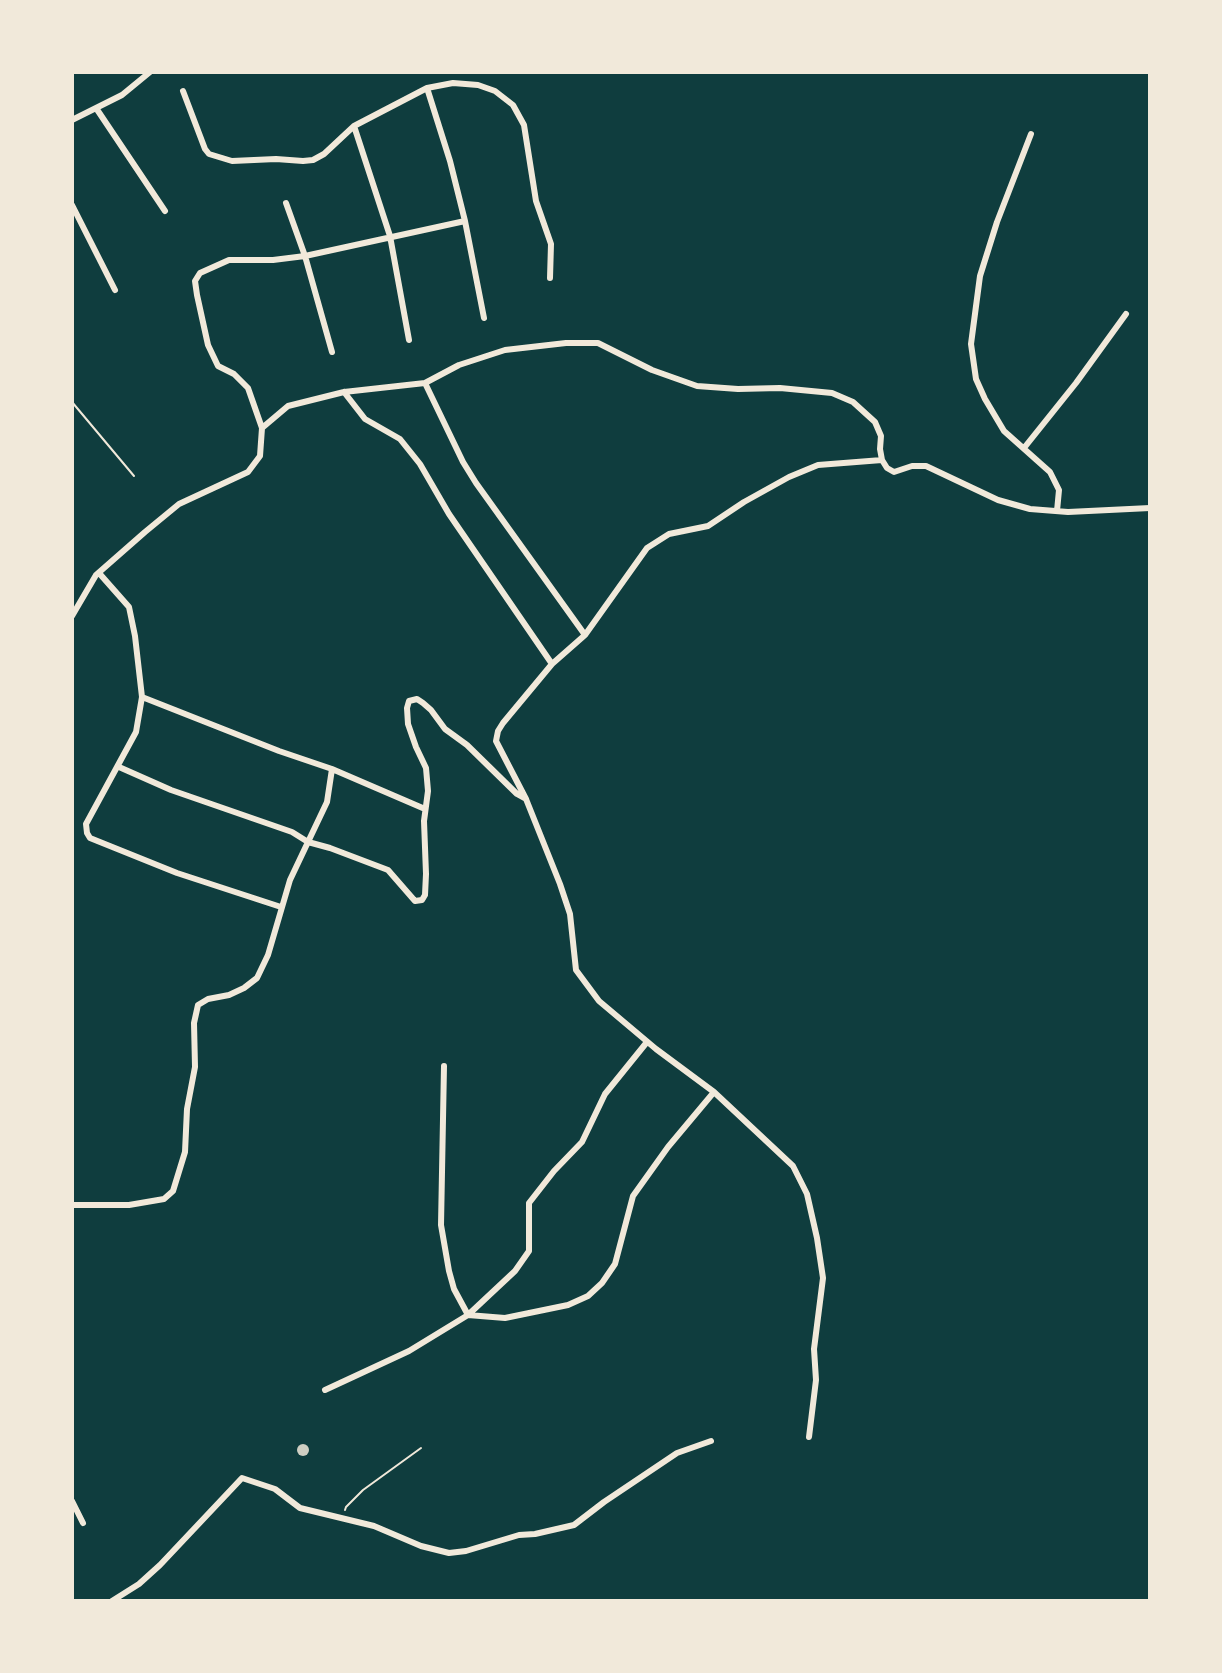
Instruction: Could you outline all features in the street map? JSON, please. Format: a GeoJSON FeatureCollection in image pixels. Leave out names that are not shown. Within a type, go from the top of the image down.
{"type":"FeatureCollection","features":[{"type":"Feature","properties":{"kind":"street"},"geometry":{"type":"LineString","coordinates":[[137,72],[141,79]]}},
{"type":"Feature","properties":{"kind":"street"},"geometry":{"type":"LineString","coordinates":[[72,120],[122,95],[150,72]]}},
{"type":"Feature","properties":{"kind":"street"},"geometry":{"type":"LineString","coordinates":[[183,92],[205,149],[216,157],[232,161],[313,160],[324,154],[354,126],[427,88],[453,83],[478,85],[495,91],[513,105],[524,125],[536,201],[551,244],[550,278]]}},
{"type":"Feature","properties":{"kind":"street"},"geometry":{"type":"LineString","coordinates":[[427,88],[450,161],[465,221],[484,318]]}},
{"type":"Feature","properties":{"kind":"street"},"geometry":{"type":"LineString","coordinates":[[96,108],[165,212]]}},
{"type":"Feature","properties":{"kind":"street"},"geometry":{"type":"LineString","coordinates":[[354,126],[390,236],[409,340]]}},
{"type":"Feature","properties":{"kind":"street"},"geometry":{"type":"LineString","coordinates":[[1031,134],[997,222],[980,276],[971,344],[976,379],[985,399],[1004,430],[1050,472],[1059,489],[1057,511]]}},
{"type":"Feature","properties":{"kind":"street"},"geometry":{"type":"LineString","coordinates":[[285,204],[305,256],[332,352]]}},
{"type":"Feature","properties":{"kind":"street"},"geometry":{"type":"LineString","coordinates":[[72,205],[115,290]]}},
{"type":"Feature","properties":{"kind":"street"},"geometry":{"type":"LineString","coordinates":[[72,616],[99,573],[179,504],[248,472],[260,456],[262,428],[248,388],[234,374],[218,366],[208,345],[195,281],[200,273],[229,260],[273,260],[305,256],[465,221]]}},
{"type":"Feature","properties":{"kind":"street"},"geometry":{"type":"LineString","coordinates":[[1024,447],[1076,383],[1126,314]]}},
{"type":"Feature","properties":{"kind":"street"},"geometry":{"type":"LineString","coordinates":[[262,428],[288,406],[344,392],[425,383],[459,365],[505,350],[566,343],[598,343],[652,370],[697,386],[738,389],[780,388],[832,393],[853,402],[875,422],[881,436],[882,460],[887,468],[894,472],[912,466],[926,466],[1008,504],[1030,509],[1057,511],[1150,508]]}},
{"type":"Feature","properties":{"kind":"street"},"geometry":{"type":"LineString","coordinates":[[425,383],[472,476],[585,635]]}},
{"type":"Feature","properties":{"kind":"street"},"geometry":{"type":"LineString","coordinates":[[344,392],[365,419],[400,439],[420,464],[449,514],[552,664]]}},
{"type":"Feature","properties":{"kind":"street"},"geometry":{"type":"LineString","coordinates":[[809,1437],[816,1380],[814,1349],[823,1278],[807,1194],[793,1166],[714,1092],[647,1042],[599,1001],[576,970],[570,914],[526,799],[496,741],[498,731],[552,664],[585,635],[647,548],[669,534],[708,526],[744,502],[789,477],[818,465],[882,460]]}},
{"type":"Feature","properties":{"kind":"street"},"geometry":{"type":"LineString","coordinates":[[99,573],[129,607],[142,697],[136,732],[86,824],[87,833],[90,838],[177,873],[281,907]]}},
{"type":"Feature","properties":{"kind":"street"},"geometry":{"type":"LineString","coordinates":[[142,697],[279,751],[332,769],[425,809]]}},
{"type":"Feature","properties":{"kind":"street"},"geometry":{"type":"LineString","coordinates":[[119,767],[171,790],[292,832],[308,842],[388,870],[415,901],[423,900],[425,895],[424,821],[428,791],[426,768],[408,724],[409,701],[417,699],[431,710],[445,729],[467,745],[517,794],[526,799]]}},
{"type":"Feature","properties":{"kind":"street"},"geometry":{"type":"LineString","coordinates":[[72,1205],[129,1205],[164,1198],[173,1191],[185,1152],[187,1109],[195,1067],[194,1023],[198,1005],[208,999],[229,995],[244,988],[257,978],[268,955],[290,880],[327,802],[332,769]]}},
{"type":"Feature","properties":{"kind":"street"},"geometry":{"type":"LineString","coordinates":[[325,1390],[409,1352],[468,1315],[515,1271],[529,1251],[529,1203],[554,1171],[582,1142],[605,1094],[647,1042]]}},
{"type":"Feature","properties":{"kind":"street"},"geometry":{"type":"LineString","coordinates":[[444,1066],[441,1225],[448,1271],[454,1289],[468,1315]]}},
{"type":"Feature","properties":{"kind":"street"},"geometry":{"type":"LineString","coordinates":[[468,1315],[505,1318],[559,1307],[588,1296],[602,1283],[615,1264],[633,1196],[668,1147],[714,1092]]}},
{"type":"Feature","properties":{"kind":"street"},"geometry":{"type":"LineString","coordinates":[[112,1601],[139,1584],[160,1565],[242,1478],[274,1489],[300,1508],[374,1526],[421,1546],[449,1553],[466,1551],[519,1535],[574,1526],[604,1502],[677,1453],[711,1441]]}},
{"type":"Feature","properties":{"kind":"street"},"geometry":{"type":"LineString","coordinates":[[72,1501],[83,1523]]}},
{"type":"Feature","properties":{"kind":"path"},"geometry":{"type":"LineString","coordinates":[[72,402],[134,477]]}},
{"type":"Feature","properties":{"kind":"path"},"geometry":{"type":"LineString","coordinates":[[343,1517],[346,1507],[363,1490],[421,1448]]}},
{"type":"Feature","properties":{"kind":"building"},"geometry":{"type":"Polygon","coordinates":[[[305,1444],[309,1450],[305,1456],[301,1456],[297,1448],[305,1444]]]}}]}
